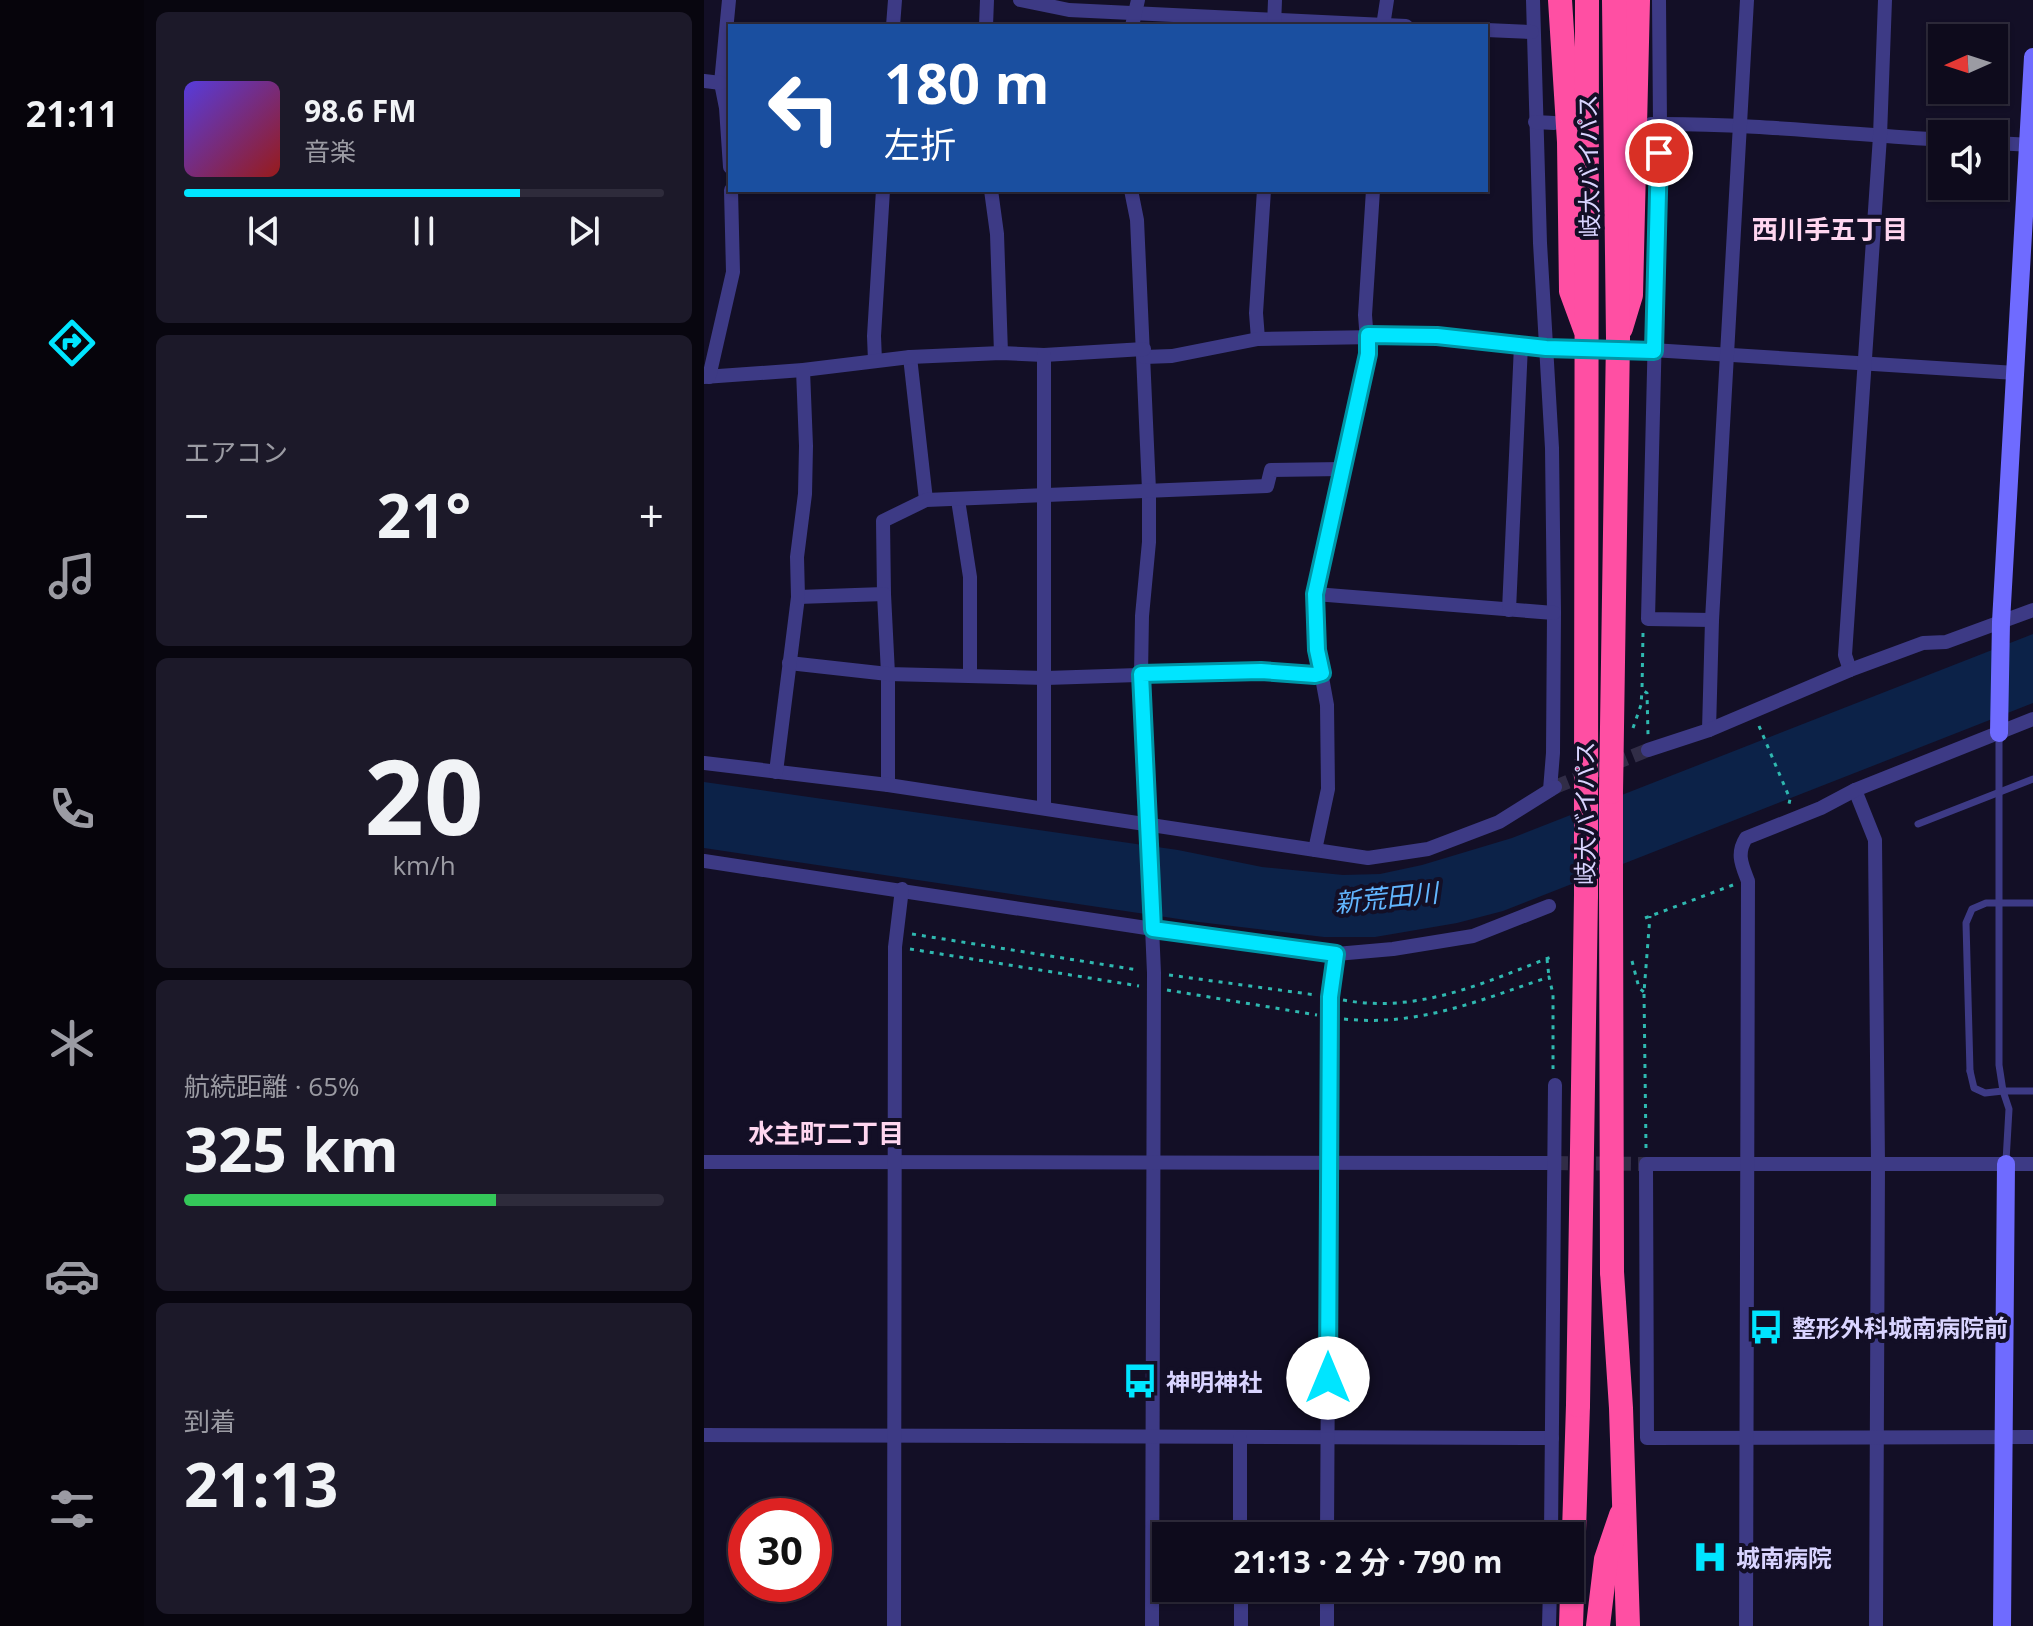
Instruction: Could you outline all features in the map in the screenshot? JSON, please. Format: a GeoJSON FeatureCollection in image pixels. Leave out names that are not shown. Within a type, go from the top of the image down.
{"type":"FeatureCollection","features":[{"type":"Feature","properties":{"kind":"highway"},"geometry":{"type":"LineString","coordinates":[[1560,0],[1569,142],[1571,291],[1588,339]]}},
{"type":"Feature","properties":{"kind":"highway","name":"岐大バイパス"},"geometry":{"type":"LineString","coordinates":[[1571,1626],[1585,1021],[1587,0]]}},
{"type":"Feature","properties":{"kind":"highway","name":"岐大バイパス"},"geometry":{"type":"LineString","coordinates":[[1614,0],[1618,338],[1611,792],[1612,1272],[1625,1506],[1628,1626]]}},
{"type":"Feature","properties":{"kind":"highway"},"geometry":{"type":"LineString","coordinates":[[1618,338],[1631,295],[1638,0]]}},
{"type":"Feature","properties":{"kind":"highway"},"geometry":{"type":"LineString","coordinates":[[1598,1626],[1606,1559],[1625,1506]]}},
{"type":"Feature","properties":{"kind":"street"},"geometry":{"type":"LineString","coordinates":[[728,108],[721,83],[729,0]]}},
{"type":"Feature","properties":{"kind":"street"},"geometry":{"type":"LineString","coordinates":[[893,24],[895,0]]}},
{"type":"Feature","properties":{"kind":"street"},"geometry":{"type":"LineString","coordinates":[[986,24],[987,0]]}},
{"type":"Feature","properties":{"kind":"street"},"geometry":{"type":"LineString","coordinates":[[1020,0],[1069,10],[1328,24]]}},
{"type":"Feature","properties":{"kind":"street"},"geometry":{"type":"LineString","coordinates":[[1274,23],[1275,0]]}},
{"type":"Feature","properties":{"kind":"street"},"geometry":{"type":"LineString","coordinates":[[1383,24],[1387,0]]}},
{"type":"Feature","properties":{"kind":"street"},"geometry":{"type":"LineString","coordinates":[[704,763],[888,785],[1368,858],[1428,849],[1499,822],[1552,789],[1552,448],[1535,122],[1533,0]]}},
{"type":"Feature","properties":{"kind":"street"},"geometry":{"type":"LineString","coordinates":[[1659,0],[1660,124],[1648,619],[1712,620]]}},
{"type":"Feature","properties":{"kind":"street"},"geometry":{"type":"LineString","coordinates":[[1709,730],[1712,620],[1747,0]]}},
{"type":"Feature","properties":{"kind":"street"},"geometry":{"type":"LineString","coordinates":[[1850,670],[1845,655],[1880,136],[1885,0]]}},
{"type":"Feature","properties":{"kind":"street"},"geometry":{"type":"LineString","coordinates":[[1488,30],[1532,32]]}},
{"type":"Feature","properties":{"kind":"street"},"geometry":{"type":"LineString","coordinates":[[1999,726],[2001,626],[2033,57]]}},
{"type":"Feature","properties":{"kind":"street"},"geometry":{"type":"LineString","coordinates":[[704,81],[721,83]]}},
{"type":"Feature","properties":{"kind":"street"},"geometry":{"type":"LineString","coordinates":[[1535,122],[1554,123]]}},
{"type":"Feature","properties":{"kind":"street"},"geometry":{"type":"LineString","coordinates":[[1643,124],[1740,126],[1928,139]]}},
{"type":"Feature","properties":{"kind":"street"},"geometry":{"type":"LineString","coordinates":[[2008,144],[2030,145]]}},
{"type":"Feature","properties":{"kind":"street"},"geometry":{"type":"LineString","coordinates":[[731,192],[733,272],[706,377],[803,370],[910,357],[1001,353],[1144,353],[1172,356],[1258,339],[1368,335],[1437,336],[1546,348],[1863,362],[2016,373]]}},
{"type":"Feature","properties":{"kind":"street"},"geometry":{"type":"LineString","coordinates":[[875,361],[883,192]]}},
{"type":"Feature","properties":{"kind":"street"},"geometry":{"type":"LineString","coordinates":[[991,192],[997,234],[1001,353]]}},
{"type":"Feature","properties":{"kind":"street"},"geometry":{"type":"LineString","coordinates":[[1131,192],[1137,220],[1149,490],[1141,674],[1154,980],[1152,1626]]}},
{"type":"Feature","properties":{"kind":"street"},"geometry":{"type":"LineString","coordinates":[[1258,339],[1256,313],[1264,192]]}},
{"type":"Feature","properties":{"kind":"street"},"geometry":{"type":"LineString","coordinates":[[1315,850],[1328,789],[1327,705],[1317,650],[1315,594],[1368,354],[1365,315],[1373,192]]}},
{"type":"Feature","properties":{"kind":"street"},"geometry":{"type":"LineString","coordinates":[[1509,610],[1521,345]]}},
{"type":"Feature","properties":{"kind":"street"},"geometry":{"type":"LineString","coordinates":[[1044,355],[1044,808]]}},
{"type":"Feature","properties":{"kind":"street"},"geometry":{"type":"LineString","coordinates":[[910,357],[926,500]]}},
{"type":"Feature","properties":{"kind":"street"},"geometry":{"type":"LineString","coordinates":[[776,772],[798,597],[797,557],[805,494],[803,370]]}},
{"type":"Feature","properties":{"kind":"street"},"geometry":{"type":"LineString","coordinates":[[888,785],[883,521],[926,500],[1267,486],[1271,470],[1343,469]]}},
{"type":"Feature","properties":{"kind":"street"},"geometry":{"type":"LineString","coordinates":[[958,500],[970,577],[970,676]]}},
{"type":"Feature","properties":{"kind":"street"},"geometry":{"type":"LineString","coordinates":[[798,597],[884,594]]}},
{"type":"Feature","properties":{"kind":"street"},"geometry":{"type":"LineString","coordinates":[[1315,594],[1554,613]]}},
{"type":"Feature","properties":{"kind":"street"},"geometry":{"type":"LineString","coordinates":[[1649,749],[1709,730],[1850,670],[1923,643],[1946,642],[2001,626],[2033,610]]}},
{"type":"Feature","properties":{"kind":"street"},"geometry":{"type":"LineString","coordinates":[[789,663],[888,674],[1046,678],[1261,671],[1322,673]]}},
{"type":"Feature","properties":{"kind":"street"},"geometry":{"type":"LineString","coordinates":[[1746,1626],[1748,881],[1740,848],[1746,838],[1821,808],[1999,726],[2033,719]]}},
{"type":"Feature","properties":{"kind":"street"},"geometry":{"type":"LineString","coordinates":[[1855,790],[1875,840],[1878,1165],[1876,1626]]}},
{"type":"Feature","properties":{"kind":"street"},"geometry":{"type":"LineString","coordinates":[[704,861],[1336,954],[1393,949],[1473,936],[1549,906]]}},
{"type":"Feature","properties":{"kind":"street"},"geometry":{"type":"LineString","coordinates":[[894,1626],[895,947],[902,889]]}},
{"type":"Feature","properties":{"kind":"street"},"geometry":{"type":"LineString","coordinates":[[1327,1522],[1330,997],[1336,954]]}},
{"type":"Feature","properties":{"kind":"street"},"geometry":{"type":"LineString","coordinates":[[1551,1522],[1555,1085]]}},
{"type":"Feature","properties":{"kind":"street"},"geometry":{"type":"LineString","coordinates":[[704,1162],[1554,1163]]}},
{"type":"Feature","properties":{"kind":"street"},"geometry":{"type":"LineString","coordinates":[[2033,1164],[1646,1164],[1647,1438],[2033,1437]]}},
{"type":"Feature","properties":{"kind":"street"},"geometry":{"type":"LineString","coordinates":[[2002,1626],[2006,1164]]}},
{"type":"Feature","properties":{"kind":"street"},"geometry":{"type":"LineString","coordinates":[[704,1435],[1552,1438]]}},
{"type":"Feature","properties":{"kind":"street"},"geometry":{"type":"LineString","coordinates":[[1240,1438],[1240,1522]]}},
{"type":"Feature","properties":{"kind":"street"},"geometry":{"type":"LineString","coordinates":[[1241,1602],[1241,1626]]}},
{"type":"Feature","properties":{"kind":"street"},"geometry":{"type":"LineString","coordinates":[[1327,1602],[1327,1626]]}},
{"type":"Feature","properties":{"kind":"street"},"geometry":{"type":"LineString","coordinates":[[1549,1626],[1550,1602]]}},
{"type":"Feature","properties":{"kind":"lane"},"geometry":{"type":"LineString","coordinates":[[1999,726],[1999,1065],[2009,1109],[2006,1164]]}},
{"type":"Feature","properties":{"kind":"lane"},"geometry":{"type":"LineString","coordinates":[[1918,824],[2033,779]]}},
{"type":"Feature","properties":{"kind":"lane"},"geometry":{"type":"LineString","coordinates":[[2033,903],[1986,903],[1972,909],[1966,923],[1970,1071],[1974,1088],[1985,1093],[2033,1091]]}},
{"type":"Feature","properties":{"kind":"path"},"geometry":{"type":"LineString","coordinates":[[1641,705],[1643,625],[1648,619]]}},
{"type":"Feature","properties":{"kind":"path"},"geometry":{"type":"LineString","coordinates":[[1642,690],[1647,693],[1649,749]]}},
{"type":"Feature","properties":{"kind":"path"},"geometry":{"type":"LineString","coordinates":[[1759,726],[1790,799]]}},
{"type":"Feature","properties":{"kind":"path"},"geometry":{"type":"LineString","coordinates":[[1646,1164],[1644,992],[1648,917],[1748,881]]}},
{"type":"Feature","properties":{"kind":"path"},"geometry":{"type":"LineString","coordinates":[[897,931],[1330,1017],[1391,1021],[1427,1016],[1549,977]]}},
{"type":"Feature","properties":{"kind":"path"},"geometry":{"type":"LineString","coordinates":[[895,947],[1154,980],[1330,997],[1369,1005],[1420,1002],[1456,993],[1549,958],[1555,1085]]}},
{"type":"Feature","properties":{"kind":"path"},"geometry":{"type":"LineString","coordinates":[[1639,988],[1644,992]]}},
{"type":"Feature","properties":{"kind":"water","name":"新荒田川"},"geometry":{"type":"Polygon","coordinates":[[[2033,634],[2033,703],[1503,911],[1457,923],[1375,937],[1324,937],[1199,922],[704,848],[704,782],[1178,850],[1262,867],[1343,875],[1380,874],[1512,838],[2033,634]]]}},
{"type":"Feature","properties":{"kind":"tunnel"},"geometry":{"type":"LineString","coordinates":[[1555,787],[1648,750]]}},
{"type":"Feature","properties":{"kind":"tunnel"},"geometry":{"type":"LineString","coordinates":[[1554,1163],[1646,1164]]}},
{"type":"Feature","properties":{"kind":"place","name":"整形外科城南病院前"},"geometry":{"type":"Point","coordinates":[1766,1327]}},
{"type":"Feature","properties":{"kind":"place","name":"神明神社"},"geometry":{"type":"Point","coordinates":[1140,1381]}},
{"type":"Feature","properties":{"kind":"place","name":"城南病院"},"geometry":{"type":"Point","coordinates":[1710,1557]}},
{"type":"Feature","properties":{"kind":"district","name":"西川手五丁目"},"geometry":{"type":"Point","coordinates":[1830,229]}},
{"type":"Feature","properties":{"kind":"district","name":"水主町二丁目"},"geometry":{"type":"Point","coordinates":[826,1133]}},
{"type":"Feature","properties":{"kind":"route"},"geometry":{"type":"LineString","coordinates":[[1328,1378],[1330,997],[1336,954],[1153,929],[1141,674],[1322,673],[1317,650],[1315,594],[1368,354],[1368,335],[1437,336],[1546,348],[1654,351],[1659,153]]}}]}
